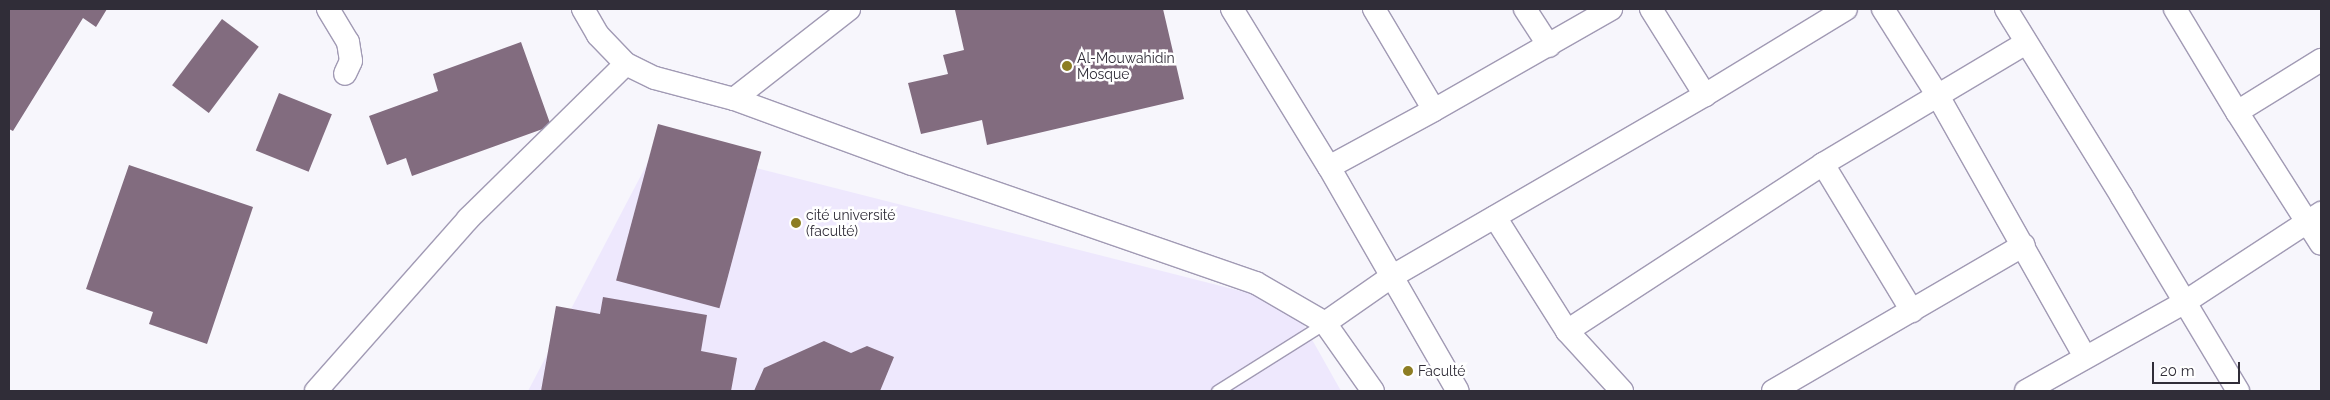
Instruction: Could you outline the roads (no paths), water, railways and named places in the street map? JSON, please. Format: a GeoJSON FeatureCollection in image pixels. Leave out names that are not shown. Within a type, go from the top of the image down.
{"type":"FeatureCollection","features":[{"type":"Feature","properties":{"kind":"street"},"geometry":{"type":"LineString","coordinates":[[328,9],[348,42],[351,61],[345,74]]}},
{"type":"Feature","properties":{"kind":"street"},"geometry":{"type":"LineString","coordinates":[[583,9],[598,35],[626,64],[654,78],[734,99],[959,180],[1256,282],[1325,323],[1373,391]]}},
{"type":"Feature","properties":{"kind":"street"},"geometry":{"type":"LineString","coordinates":[[734,99],[848,9]]}},
{"type":"Feature","properties":{"kind":"street"},"geometry":{"type":"LineString","coordinates":[[1232,9],[1329,167],[1391,278],[1458,391]]}},
{"type":"Feature","properties":{"kind":"street"},"geometry":{"type":"LineString","coordinates":[[1374,9],[1434,110]]}},
{"type":"Feature","properties":{"kind":"street"},"geometry":{"type":"LineString","coordinates":[[1525,9],[1548,46]]}},
{"type":"Feature","properties":{"kind":"street"},"geometry":{"type":"LineString","coordinates":[[1329,167],[1434,110],[1611,9]]}},
{"type":"Feature","properties":{"kind":"street"},"geometry":{"type":"LineString","coordinates":[[1651,9],[1706,95]]}},
{"type":"Feature","properties":{"kind":"street"},"geometry":{"type":"LineString","coordinates":[[1325,323],[1391,278],[1706,95],[1846,9]]}},
{"type":"Feature","properties":{"kind":"street"},"geometry":{"type":"LineString","coordinates":[[1883,9],[1938,96],[2024,245],[2085,357]]}},
{"type":"Feature","properties":{"kind":"street"},"geometry":{"type":"LineString","coordinates":[[2006,9],[2238,391]]}},
{"type":"Feature","properties":{"kind":"street"},"geometry":{"type":"LineString","coordinates":[[2175,9],[2237,112],[2314,218],[2321,244]]}},
{"type":"Feature","properties":{"kind":"street"},"geometry":{"type":"LineString","coordinates":[[1567,331],[1823,164],[2026,43]]}},
{"type":"Feature","properties":{"kind":"street"},"geometry":{"type":"LineString","coordinates":[[2237,112],[2321,60]]}},
{"type":"Feature","properties":{"kind":"street"},"geometry":{"type":"LineString","coordinates":[[316,391],[468,219],[626,64]]}},
{"type":"Feature","properties":{"kind":"street"},"geometry":{"type":"LineString","coordinates":[[1823,164],[1912,311]]}},
{"type":"Feature","properties":{"kind":"street"},"geometry":{"type":"LineString","coordinates":[[1495,217],[1567,331],[1622,391]]}},
{"type":"Feature","properties":{"kind":"street"},"geometry":{"type":"LineString","coordinates":[[2026,391],[2185,302],[2314,218]]}},
{"type":"Feature","properties":{"kind":"street"},"geometry":{"type":"LineString","coordinates":[[1773,391],[2024,245]]}},
{"type":"Feature","properties":{"kind":"lane"},"geometry":{"type":"LineString","coordinates":[[1217,391],[1325,323]]}},
{"type":"Feature","properties":{"kind":"place","name":"Al-Mouwahidin Mosque"},"geometry":{"type":"Point","coordinates":[1067,66]}},
{"type":"Feature","properties":{"kind":"place","name":"cité université (faculté)"},"geometry":{"type":"Point","coordinates":[796,223]}},
{"type":"Feature","properties":{"kind":"place","name":"Faculté"},"geometry":{"type":"Point","coordinates":[1408,371]}}]}
